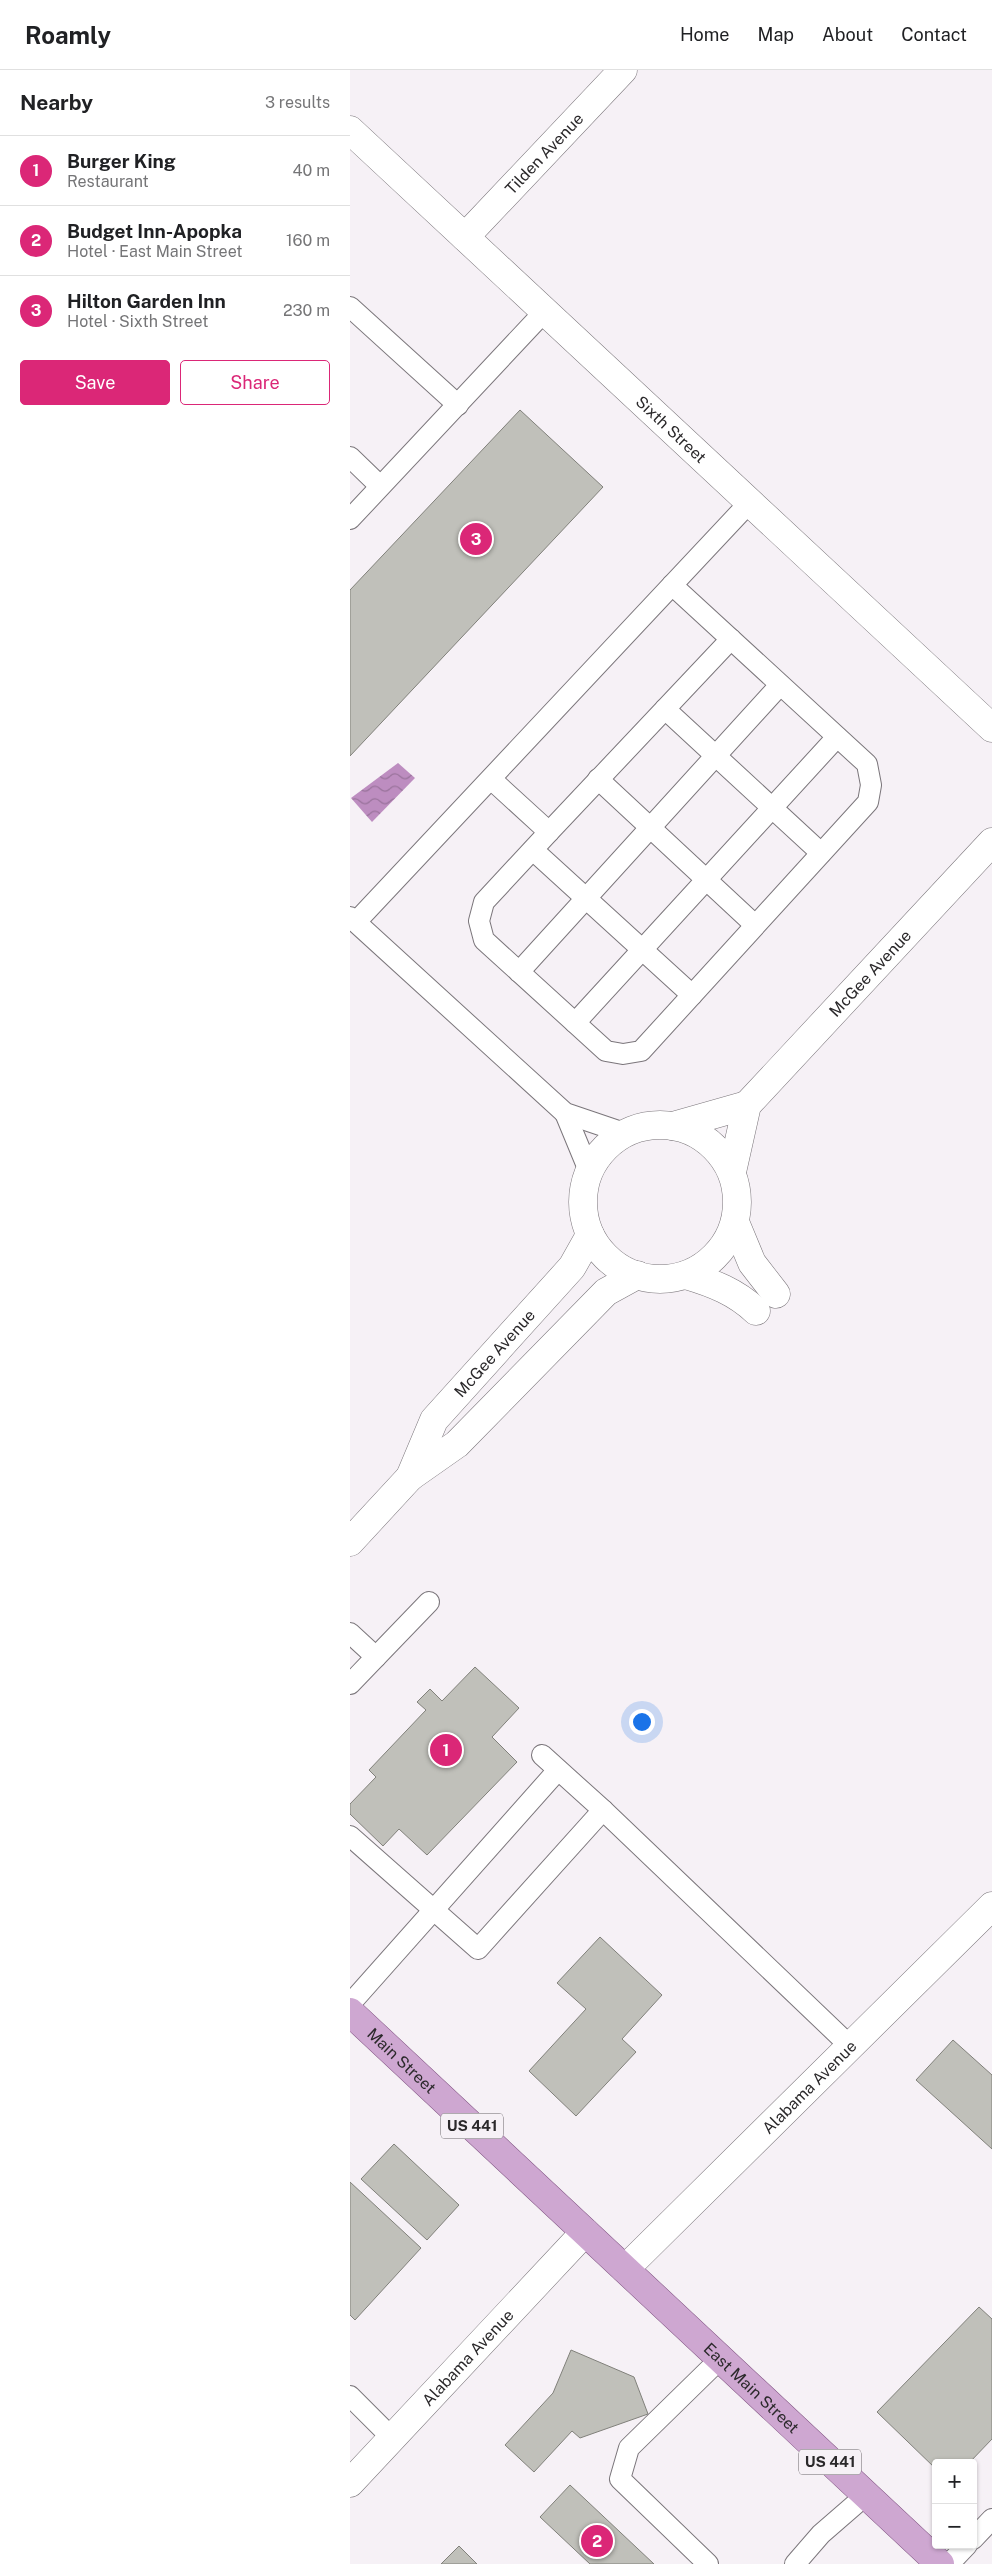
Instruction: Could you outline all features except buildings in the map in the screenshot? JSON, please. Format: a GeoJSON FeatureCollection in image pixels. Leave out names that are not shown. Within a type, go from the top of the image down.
{"type":"FeatureCollection","features":[{"type":"Feature","properties":{"kind":"main road","name":"Main Street"},"geometry":{"type":"LineString","coordinates":[[352,2017],[585,2232]]}},
{"type":"Feature","properties":{"kind":"main road","name":"East Main Street"},"geometry":{"type":"LineString","coordinates":[[585,2232],[940,2564]]}},
{"type":"Feature","properties":{"kind":"street","name":"Tilden Avenue"},"geometry":{"type":"LineString","coordinates":[[465,237],[623,70]]}},
{"type":"Feature","properties":{"kind":"street","name":"Sixth Street"},"geometry":{"type":"LineString","coordinates":[[350,130],[992,728]]}},
{"type":"Feature","properties":{"kind":"street","name":"McGee Avenue"},"geometry":{"type":"LineString","coordinates":[[747,1105],[992,842]]}},
{"type":"Feature","properties":{"kind":"street"},"geometry":{"type":"LineString","coordinates":[[674,1126],[698,1134],[718,1150],[732,1172],[737,1197],[735,1222],[725,1244],[708,1263],[686,1275],[661,1279],[637,1275],[613,1261],[602,1252],[590,1235],[584,1214],[584,1192],[589,1171],[603,1149],[624,1133],[648,1126],[674,1126],[747,1105],[732,1172]]}},
{"type":"Feature","properties":{"kind":"street"},"geometry":{"type":"LineString","coordinates":[[686,1275],[723,1288],[744,1300],[766,1303],[735,1222]]}},
{"type":"Feature","properties":{"kind":"street","name":"McGee Avenue"},"geometry":{"type":"LineString","coordinates":[[410,1477],[434,1420],[572,1267],[590,1235]]}},
{"type":"Feature","properties":{"kind":"street","name":"McGee Avenue"},"geometry":{"type":"LineString","coordinates":[[350,1542],[410,1477],[457,1444],[606,1292],[637,1275]]}},
{"type":"Feature","properties":{"kind":"street","name":"Alabama Avenue"},"geometry":{"type":"LineString","coordinates":[[625,2269],[992,1906]]}},
{"type":"Feature","properties":{"kind":"street","name":"Alabama Avenue"},"geometry":{"type":"LineString","coordinates":[[350,2483],[585,2232]]}},
{"type":"Feature","properties":{"kind":"lane"},"geometry":{"type":"LineString","coordinates":[[350,307],[458,405]]}},
{"type":"Feature","properties":{"kind":"lane"},"geometry":{"type":"LineString","coordinates":[[350,519],[545,312]]}},
{"type":"Feature","properties":{"kind":"lane"},"geometry":{"type":"LineString","coordinates":[[350,457],[380,486]]}},
{"type":"Feature","properties":{"kind":"lane"},"geometry":{"type":"LineString","coordinates":[[624,1133],[565,1113],[353,919],[491,779],[750,502]]}},
{"type":"Feature","properties":{"kind":"lane"},"geometry":{"type":"LineString","coordinates":[[672,585],[867,764],[871,785],[868,802],[641,1051],[623,1054],[606,1051],[484,940],[479,922],[484,902],[730,639]]}},
{"type":"Feature","properties":{"kind":"lane"},"geometry":{"type":"LineString","coordinates":[[519,972],[780,684]]}},
{"type":"Feature","properties":{"kind":"lane"},"geometry":{"type":"LineString","coordinates":[[665,708],[821,853]]}},
{"type":"Feature","properties":{"kind":"lane"},"geometry":{"type":"LineString","coordinates":[[575,1023],[837,737]]}},
{"type":"Feature","properties":{"kind":"lane"},"geometry":{"type":"LineString","coordinates":[[491,779],[549,832]]}},
{"type":"Feature","properties":{"kind":"lane"},"geometry":{"type":"LineString","coordinates":[[598,779],[755,925]]}},
{"type":"Feature","properties":{"kind":"lane"},"geometry":{"type":"LineString","coordinates":[[533,850],[692,995]]}},
{"type":"Feature","properties":{"kind":"lane"},"geometry":{"type":"LineString","coordinates":[[565,1113],[589,1171]]}},
{"type":"Feature","properties":{"kind":"lane"},"geometry":{"type":"LineString","coordinates":[[350,1684],[429,1602]]}},
{"type":"Feature","properties":{"kind":"lane"},"geometry":{"type":"LineString","coordinates":[[350,1633],[376,1657]]}},
{"type":"Feature","properties":{"kind":"lane"},"geometry":{"type":"LineString","coordinates":[[542,1755],[603,1810],[850,2046]]}},
{"type":"Feature","properties":{"kind":"lane"},"geometry":{"type":"LineString","coordinates":[[352,2017],[433,1909],[558,1770]]}},
{"type":"Feature","properties":{"kind":"lane"},"geometry":{"type":"LineString","coordinates":[[350,1836],[478,1949],[603,1810]]}},
{"type":"Feature","properties":{"kind":"lane"},"geometry":{"type":"LineString","coordinates":[[708,2564],[620,2479],[629,2448],[720,2358]]}},
{"type":"Feature","properties":{"kind":"lane"},"geometry":{"type":"LineString","coordinates":[[350,2396],[392,2438]]}},
{"type":"Feature","properties":{"kind":"lane"},"geometry":{"type":"LineString","coordinates":[[795,2564],[821,2534],[866,2495]]}},
{"type":"Feature","properties":{"kind":"lane"},"geometry":{"type":"LineString","coordinates":[[977,2535],[992,2519]]}},
{"type":"Feature","properties":{"kind":"lane"},"geometry":{"type":"LineString","coordinates":[[949,2564],[963,2549]]}},
{"type":"Feature","properties":{"kind":"water"},"geometry":{"type":"Polygon","coordinates":[[[398,763],[415,778],[372,822],[351,798],[398,763]]]}},
{"type":"Feature","properties":{"kind":"place","name":"Hilton Garden Inn"},"geometry":{"type":"Point","coordinates":[476,539]}},
{"type":"Feature","properties":{"kind":"place","name":"Burger King"},"geometry":{"type":"Point","coordinates":[446,1750]}},
{"type":"Feature","properties":{"kind":"place","name":"Budget Inn-Apopka"},"geometry":{"type":"Point","coordinates":[597,2541]}}]}
